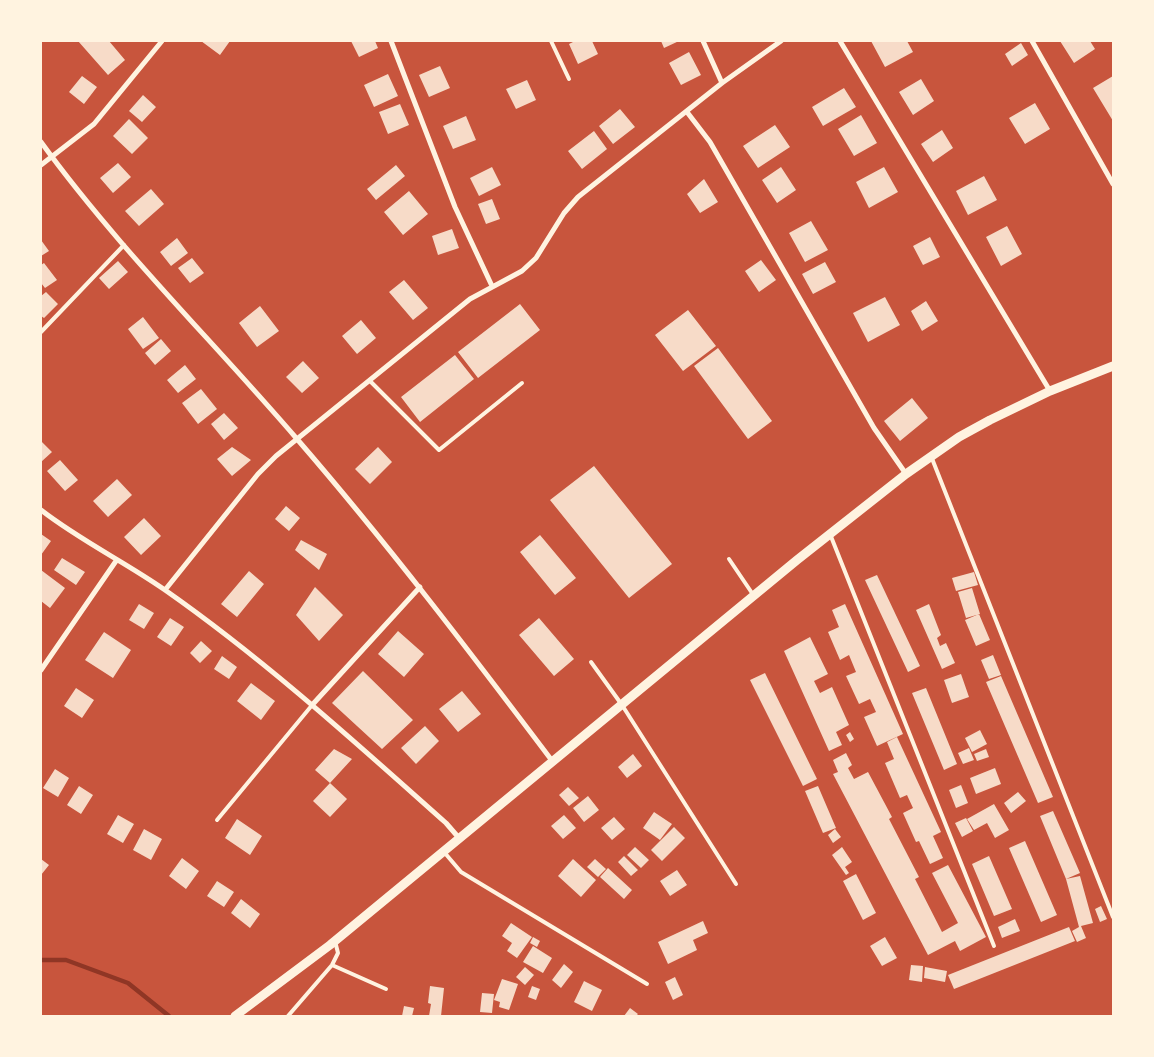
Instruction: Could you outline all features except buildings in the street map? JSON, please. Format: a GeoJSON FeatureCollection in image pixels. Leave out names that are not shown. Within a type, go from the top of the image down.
{"type":"FeatureCollection","features":[{"type":"Feature","properties":{"kind":"street"},"geometry":{"type":"LineString","coordinates":[[41,165],[94,124],[162,41]]}},
{"type":"Feature","properties":{"kind":"street"},"geometry":{"type":"LineString","coordinates":[[391,41],[455,207],[492,286]]}},
{"type":"Feature","properties":{"kind":"street"},"geometry":{"type":"LineString","coordinates":[[703,41],[722,83]]}},
{"type":"Feature","properties":{"kind":"street"},"geometry":{"type":"LineString","coordinates":[[164,590],[258,474],[298,439],[470,299],[522,271],[536,258],[564,214],[578,197],[722,83],[781,41]]}},
{"type":"Feature","properties":{"kind":"street"},"geometry":{"type":"LineString","coordinates":[[840,41],[1050,391]]}},
{"type":"Feature","properties":{"kind":"street"},"geometry":{"type":"LineString","coordinates":[[1032,41],[1113,184]]}},
{"type":"Feature","properties":{"kind":"street"},"geometry":{"type":"LineString","coordinates":[[687,112],[710,142],[874,428],[906,474]]}},
{"type":"Feature","properties":{"kind":"street"},"geometry":{"type":"LineString","coordinates":[[41,142],[124,245],[298,439],[420,586],[553,762]]}},
{"type":"Feature","properties":{"kind":"street"},"geometry":{"type":"LineString","coordinates":[[235,1016],[335,940],[444,852],[754,596],[906,474],[958,437],[990,420],[1050,391],[1113,366]]}},
{"type":"Feature","properties":{"kind":"street"},"geometry":{"type":"LineString","coordinates":[[41,510],[116,561],[164,590],[313,704],[446,823],[460,838]]}},
{"type":"Feature","properties":{"kind":"street"},"geometry":{"type":"LineString","coordinates":[[41,670],[116,561]]}},
{"type":"Feature","properties":{"kind":"street"},"geometry":{"type":"LineString","coordinates":[[313,704],[420,586]]}},
{"type":"Feature","properties":{"kind":"lane"},"geometry":{"type":"LineString","coordinates":[[551,41],[569,79]]}},
{"type":"Feature","properties":{"kind":"lane"},"geometry":{"type":"LineString","coordinates":[[41,332],[124,245]]}},
{"type":"Feature","properties":{"kind":"lane"},"geometry":{"type":"LineString","coordinates":[[370,381],[438,450],[522,383]]}},
{"type":"Feature","properties":{"kind":"lane"},"geometry":{"type":"LineString","coordinates":[[931,456],[1113,917]]}},
{"type":"Feature","properties":{"kind":"lane"},"geometry":{"type":"LineString","coordinates":[[830,534],[994,946]]}},
{"type":"Feature","properties":{"kind":"lane"},"geometry":{"type":"LineString","coordinates":[[728,559],[754,596]]}},
{"type":"Feature","properties":{"kind":"lane"},"geometry":{"type":"LineString","coordinates":[[591,662],[622,705],[736,884]]}},
{"type":"Feature","properties":{"kind":"lane"},"geometry":{"type":"LineString","coordinates":[[217,820],[313,704]]}},
{"type":"Feature","properties":{"kind":"lane"},"geometry":{"type":"LineString","coordinates":[[444,852],[461,872],[647,984]]}},
{"type":"Feature","properties":{"kind":"lane"},"geometry":{"type":"LineString","coordinates":[[288,1016],[332,965],[338,953],[335,940]]}},
{"type":"Feature","properties":{"kind":"lane"},"geometry":{"type":"LineString","coordinates":[[332,965],[386,988]]}},
{"type":"Feature","properties":{"kind":"waterway"},"geometry":{"type":"LineString","coordinates":[[41,960],[66,960],[128,983],[169,1016]]}}]}
